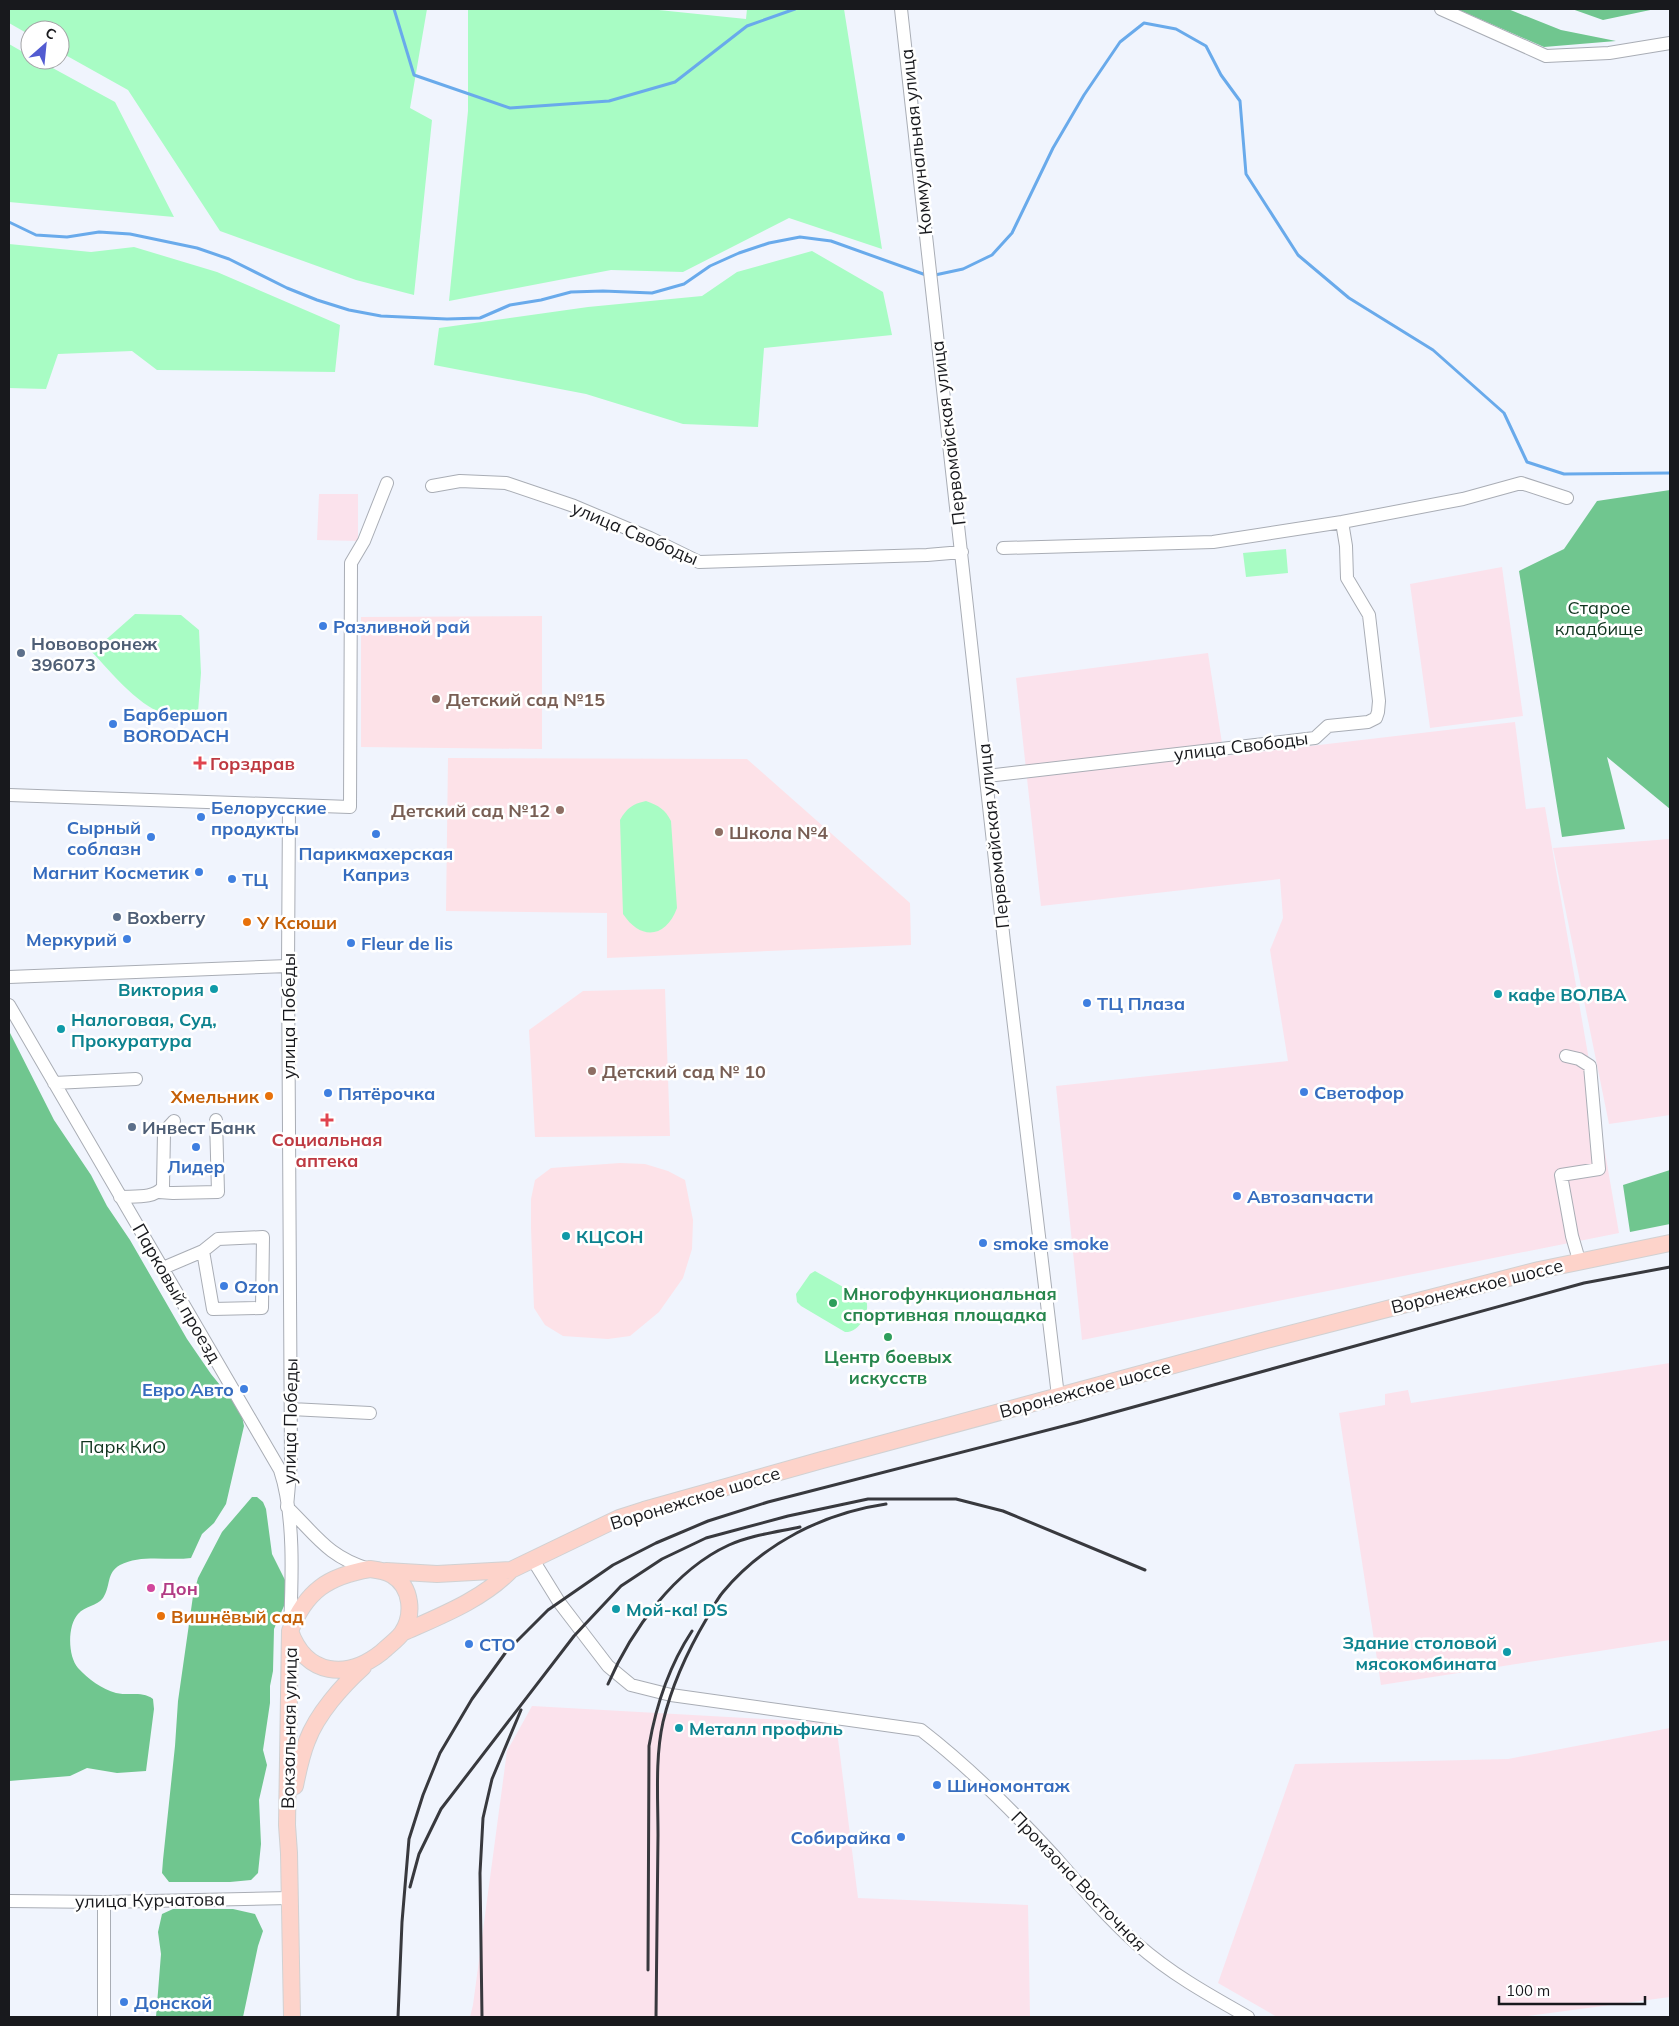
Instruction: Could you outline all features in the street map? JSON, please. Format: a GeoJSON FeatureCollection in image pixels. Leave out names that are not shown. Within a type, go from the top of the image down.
{"type":"FeatureCollection","features":[{"type":"Feature","properties":{"kind":"main road","name":"Воронежское шоссе"},"geometry":{"type":"LineString","coordinates":[[402,1633],[471,1600],[499,1581],[511,1570],[619,1518],[644,1510],[1058,1396],[1579,1260],[1670,1243]]}},
{"type":"Feature","properties":{"kind":"main road"},"geometry":{"type":"LineString","coordinates":[[370,1569],[379,1570],[396,1578],[406,1590],[410,1599],[408,1618],[402,1633],[388,1647],[367,1662],[345,1670],[327,1668],[311,1661],[298,1649],[290,1630],[300,1607],[326,1583],[351,1572],[370,1569]]}},
{"type":"Feature","properties":{"kind":"main road","name":"Воронежское шоссе"},"geometry":{"type":"LineString","coordinates":[[379,1570],[429,1574],[511,1570]]}},
{"type":"Feature","properties":{"kind":"main road","name":"Вокзальная улица"},"geometry":{"type":"LineString","coordinates":[[290,1630],[287,1825],[292,2017]]}},
{"type":"Feature","properties":{"kind":"main road","name":"Вокзальная улица"},"geometry":{"type":"LineString","coordinates":[[287,1825],[300,1761],[308,1738],[342,1686],[367,1662]]}},
{"type":"Feature","properties":{"kind":"street","name":"Коммунальная улица"},"geometry":{"type":"LineString","coordinates":[[901,9],[930,276]]}},
{"type":"Feature","properties":{"kind":"street"},"geometry":{"type":"LineString","coordinates":[[1441,9],[1546,56],[1608,53],[1670,43]]}},
{"type":"Feature","properties":{"kind":"street","name":"Первомайская улица"},"geometry":{"type":"LineString","coordinates":[[930,276],[1058,1396]]}},
{"type":"Feature","properties":{"kind":"street","name":"улица Свободы"},"geometry":{"type":"LineString","coordinates":[[432,486],[460,482],[506,484],[574,506],[650,538],[699,562],[962,552]]}},
{"type":"Feature","properties":{"kind":"street"},"geometry":{"type":"LineString","coordinates":[[9,795],[350,807],[352,562],[364,541],[387,483]]}},
{"type":"Feature","properties":{"kind":"street"},"geometry":{"type":"LineString","coordinates":[[1003,548],[1213,542],[1342,522],[1463,498],[1520,483],[1567,498]]}},
{"type":"Feature","properties":{"kind":"street","name":"улица Свободы"},"geometry":{"type":"LineString","coordinates":[[987,776],[1314,738],[1328,726],[1368,722],[1376,718],[1379,701],[1370,615],[1347,578],[1346,546],[1342,522]]}},
{"type":"Feature","properties":{"kind":"street","name":"улица Победы"},"geometry":{"type":"LineString","coordinates":[[287,1507],[291,1444],[288,966],[289,806]]}},
{"type":"Feature","properties":{"kind":"street"},"geometry":{"type":"LineString","coordinates":[[9,977],[288,966]]}},
{"type":"Feature","properties":{"kind":"street","name":"Парковый проезд"},"geometry":{"type":"LineString","coordinates":[[9,1004],[280,1470],[286,1489],[292,1570],[290,1630]]}},
{"type":"Feature","properties":{"kind":"street"},"geometry":{"type":"LineString","coordinates":[[1566,1056],[1579,1059],[1590,1066],[1599,1169],[1561,1175],[1572,1236],[1579,1260]]}},
{"type":"Feature","properties":{"kind":"street"},"geometry":{"type":"LineString","coordinates":[[54,1083],[136,1079]]}},
{"type":"Feature","properties":{"kind":"street"},"geometry":{"type":"LineString","coordinates":[[159,1192],[173,1194],[218,1192],[216,1120]]}},
{"type":"Feature","properties":{"kind":"street"},"geometry":{"type":"LineString","coordinates":[[120,1197],[153,1195],[163,1187],[164,1132],[174,1121]]}},
{"type":"Feature","properties":{"kind":"street"},"geometry":{"type":"LineString","coordinates":[[163,1268],[203,1251],[218,1239],[263,1237],[262,1308],[213,1309],[203,1251]]}},
{"type":"Feature","properties":{"kind":"street"},"geometry":{"type":"LineString","coordinates":[[291,1409],[370,1413]]}},
{"type":"Feature","properties":{"kind":"street"},"geometry":{"type":"LineString","coordinates":[[287,1507],[330,1551],[349,1562],[379,1570]]}},
{"type":"Feature","properties":{"kind":"street","name":"Промзона Восточная"},"geometry":{"type":"LineString","coordinates":[[533,1560],[559,1602],[608,1666],[631,1685],[671,1695],[921,1730],[952,1753],[982,1782],[1055,1857],[1090,1897],[1138,1944],[1187,1983],[1248,2017]]}},
{"type":"Feature","properties":{"kind":"street","name":"улица Курчатова"},"geometry":{"type":"LineString","coordinates":[[9,1901],[104,1902],[290,1898]]}},
{"type":"Feature","properties":{"kind":"street"},"geometry":{"type":"LineString","coordinates":[[104,1902],[104,2017]]}},
{"type":"Feature","properties":{"kind":"shaded area"},"geometry":{"type":"Polygon","coordinates":[[[319,494],[358,494],[358,541],[317,540],[319,494]]]}},
{"type":"Feature","properties":{"kind":"shaded area"},"geometry":{"type":"Polygon","coordinates":[[[1502,567],[1523,716],[1430,728],[1410,584],[1502,567]]]}},
{"type":"Feature","properties":{"kind":"shaded area"},"geometry":{"type":"Polygon","coordinates":[[[542,616],[542,749],[361,747],[361,617],[542,616]]]}},
{"type":"Feature","properties":{"kind":"shaded area"},"geometry":{"type":"Polygon","coordinates":[[[1208,653],[1224,756],[1515,722],[1526,809],[1545,807],[1619,1233],[1082,1340],[1056,1086],[1288,1061],[1270,950],[1283,918],[1280,879],[1041,906],[1016,678],[1208,653]]]}},
{"type":"Feature","properties":{"kind":"shaded area","name":"Школа №4"},"geometry":{"type":"Polygon","coordinates":[[[448,758],[747,759],[910,903],[911,945],[607,958],[607,913],[446,911],[448,758]]]}},
{"type":"Feature","properties":{"kind":"shaded area"},"geometry":{"type":"Polygon","coordinates":[[[1670,839],[1670,1115],[1609,1124],[1553,848],[1670,839]]]}},
{"type":"Feature","properties":{"kind":"shaded area"},"geometry":{"type":"Polygon","coordinates":[[[665,989],[670,1136],[535,1137],[529,1030],[583,991],[665,989]]]}},
{"type":"Feature","properties":{"kind":"shaded area"},"geometry":{"type":"Polygon","coordinates":[[[620,1163],[645,1164],[668,1171],[685,1180],[693,1220],[692,1249],[683,1278],[659,1312],[630,1336],[608,1339],[563,1336],[545,1325],[534,1308],[531,1199],[535,1180],[551,1168],[620,1163]]]}},
{"type":"Feature","properties":{"kind":"shaded area"},"geometry":{"type":"Polygon","coordinates":[[[1670,1363],[1670,1640],[1381,1685],[1339,1413],[1385,1405],[1385,1394],[1408,1390],[1411,1403],[1670,1363]]]}},
{"type":"Feature","properties":{"kind":"shaded area"},"geometry":{"type":"Polygon","coordinates":[[[532,1706],[836,1723],[858,1898],[1028,1905],[1030,2017],[470,2017],[507,1751],[532,1706]]]}},
{"type":"Feature","properties":{"kind":"shaded area"},"geometry":{"type":"Polygon","coordinates":[[[1670,1728],[1670,1997],[1521,2017],[1277,2017],[1218,1983],[1295,1764],[1508,1759],[1670,1728]]]}},
{"type":"Feature","properties":{"kind":"green space"},"geometry":{"type":"Polygon","coordinates":[[[9,9],[427,9],[410,108],[432,120],[414,295],[356,280],[220,231],[128,90],[70,58],[70,20],[20,20],[20,29],[9,23],[9,9]]]}},
{"type":"Feature","properties":{"kind":"green space"},"geometry":{"type":"Polygon","coordinates":[[[468,9],[649,9],[746,19],[747,9],[844,9],[882,249],[789,218],[683,272],[611,270],[449,301],[468,111],[468,9]]]}},
{"type":"Feature","properties":{"kind":"green space"},"geometry":{"type":"Polygon","coordinates":[[[1457,9],[1508,9],[1561,30],[1616,41],[1544,47],[1457,9]]]}},
{"type":"Feature","properties":{"kind":"green space"},"geometry":{"type":"Polygon","coordinates":[[[1572,9],[1655,9],[1603,20],[1572,9]]]}},
{"type":"Feature","properties":{"kind":"green space"},"geometry":{"type":"Polygon","coordinates":[[[9,44],[20,50],[20,70],[56,70],[115,102],[174,217],[9,202],[9,44]]]}},
{"type":"Feature","properties":{"kind":"green space"},"geometry":{"type":"Polygon","coordinates":[[[9,244],[91,252],[134,247],[217,272],[340,325],[335,372],[157,370],[132,351],[58,354],[46,389],[9,388],[9,244]]]}},
{"type":"Feature","properties":{"kind":"green space"},"geometry":{"type":"Polygon","coordinates":[[[812,251],[883,292],[892,335],[764,348],[758,427],[683,424],[586,394],[434,365],[439,328],[588,307],[702,296],[737,272],[812,251]]]}},
{"type":"Feature","properties":{"kind":"green space","name":"Старое кладбище"},"geometry":{"type":"Polygon","coordinates":[[[1670,490],[1670,809],[1607,757],[1625,829],[1562,837],[1519,571],[1564,549],[1597,501],[1670,490]]]}},
{"type":"Feature","properties":{"kind":"green space"},"geometry":{"type":"Polygon","coordinates":[[[1286,549],[1288,573],[1246,577],[1243,553],[1286,549]]]}},
{"type":"Feature","properties":{"kind":"green space"},"geometry":{"type":"Polygon","coordinates":[[[135,614],[181,615],[199,630],[201,673],[198,712],[173,715],[159,712],[138,699],[92,652],[135,614]]]}},
{"type":"Feature","properties":{"kind":"green space"},"geometry":{"type":"Polygon","coordinates":[[[646,801],[661,808],[671,821],[677,908],[666,925],[660,930],[653,932],[637,929],[623,914],[620,820],[630,807],[646,801]]]}},
{"type":"Feature","properties":{"kind":"green space","name":"Парк КиО"},"geometry":{"type":"Polygon","coordinates":[[[9,1031],[54,1120],[91,1175],[107,1206],[130,1240],[187,1339],[211,1374],[241,1411],[244,1426],[226,1504],[214,1523],[202,1534],[191,1558],[146,1559],[120,1565],[113,1572],[103,1598],[98,1603],[81,1611],[74,1619],[72,1626],[70,1641],[72,1657],[78,1668],[86,1676],[100,1686],[116,1693],[140,1694],[153,1699],[154,1709],[146,1771],[117,1773],[87,1768],[70,1776],[9,1781],[9,1031]]]}},
{"type":"Feature","properties":{"kind":"green space"},"geometry":{"type":"Polygon","coordinates":[[[1670,1170],[1670,1224],[1630,1232],[1623,1185],[1670,1170]]]}},
{"type":"Feature","properties":{"kind":"green space","name":"Многофункциональная спортивная площадка"},"geometry":{"type":"Polygon","coordinates":[[[815,1271],[866,1300],[867,1310],[865,1316],[855,1329],[845,1332],[797,1302],[796,1294],[810,1274],[815,1271]]]}},
{"type":"Feature","properties":{"kind":"green space"},"geometry":{"type":"Polygon","coordinates":[[[252,1497],[257,1497],[263,1502],[266,1509],[272,1554],[286,1582],[287,1599],[274,1629],[273,1671],[263,1750],[267,1765],[259,1800],[261,1844],[258,1873],[251,1880],[169,1882],[162,1873],[163,1860],[178,1701],[193,1596],[198,1578],[222,1532],[252,1497]]]}},
{"type":"Feature","properties":{"kind":"green space"},"geometry":{"type":"Polygon","coordinates":[[[173,1909],[233,1909],[255,1914],[263,1931],[243,2017],[156,2017],[161,1954],[158,1932],[162,1914],[173,1909]]]}},
{"type":"Feature","properties":{"kind":"waterway"},"geometry":{"type":"LineString","coordinates":[[394,9],[414,75],[510,108],[609,101],[675,82],[747,26],[795,9]]}},
{"type":"Feature","properties":{"kind":"waterway"},"geometry":{"type":"LineString","coordinates":[[935,275],[963,269],[992,255],[1012,233],[1053,148],[1084,95],[1120,42],[1144,23],[1176,29],[1206,46],[1221,75],[1240,101],[1246,174],[1298,255],[1349,298],[1433,350],[1504,413],[1527,462],[1564,474],[1670,473]]}},
{"type":"Feature","properties":{"kind":"waterway"},"geometry":{"type":"LineString","coordinates":[[9,222],[36,235],[67,237],[99,232],[130,234],[197,248],[229,259],[287,288],[317,300],[349,310],[381,316],[447,319],[480,318],[510,305],[541,300],[571,292],[652,293],[684,284],[710,266],[739,253],[769,243],[800,237],[831,241],[926,275]]}},
{"type":"Feature","properties":{"kind":"railway"},"geometry":{"type":"LineString","coordinates":[[398,2017],[402,1922],[409,1839],[423,1795],[440,1753],[472,1699],[506,1652],[548,1610],[613,1565],[656,1543],[708,1521],[768,1502],[1079,1422],[1584,1283],[1670,1267]]}},
{"type":"Feature","properties":{"kind":"railway"},"geometry":{"type":"LineString","coordinates":[[410,1887],[419,1854],[441,1809],[574,1636],[621,1586],[662,1559],[706,1538],[788,1516],[868,1499],[956,1499],[1003,1511],[1145,1570]]}},
{"type":"Feature","properties":{"kind":"railway"},"geometry":{"type":"LineString","coordinates":[[656,2017],[660,1736],[671,1694],[681,1668],[693,1642],[723,1592],[757,1559],[776,1545],[818,1523],[863,1508],[886,1504]]}},
{"type":"Feature","properties":{"kind":"railway"},"geometry":{"type":"LineString","coordinates":[[608,1684],[629,1643],[642,1623],[656,1604],[690,1570],[709,1556],[729,1545],[755,1536],[800,1527]]}},
{"type":"Feature","properties":{"kind":"railway"},"geometry":{"type":"LineString","coordinates":[[648,1970],[649,1746],[664,1686],[692,1631]]}},
{"type":"Feature","properties":{"kind":"railway"},"geometry":{"type":"LineString","coordinates":[[482,2017],[480,1873],[483,1818],[492,1779],[521,1710]]}},
{"type":"Feature","properties":{"kind":"place","name":"Разливной рай"},"geometry":{"type":"Point","coordinates":[323,626]}},
{"type":"Feature","properties":{"kind":"place","name":"Нововоронеж 396073"},"geometry":{"type":"Point","coordinates":[21,653]}},
{"type":"Feature","properties":{"kind":"place","name":"Детский сад №15"},"geometry":{"type":"Point","coordinates":[436,699]}},
{"type":"Feature","properties":{"kind":"place","name":"Барбершоп BORODACH"},"geometry":{"type":"Point","coordinates":[113,724]}},
{"type":"Feature","properties":{"kind":"place","name":"Горздрав"},"geometry":{"type":"Point","coordinates":[200,763]}},
{"type":"Feature","properties":{"kind":"place","name":"Детский сад №12"},"geometry":{"type":"Point","coordinates":[560,810]}},
{"type":"Feature","properties":{"kind":"place","name":"Белорусские продукты"},"geometry":{"type":"Point","coordinates":[201,817]}},
{"type":"Feature","properties":{"kind":"place","name":"Школа №4"},"geometry":{"type":"Point","coordinates":[719,832]}},
{"type":"Feature","properties":{"kind":"place","name":"Парикмахерская Каприз"},"geometry":{"type":"Point","coordinates":[376,834]}},
{"type":"Feature","properties":{"kind":"place","name":"Сырный соблазн"},"geometry":{"type":"Point","coordinates":[151,837]}},
{"type":"Feature","properties":{"kind":"place","name":"Магнит Косметик"},"geometry":{"type":"Point","coordinates":[199,872]}},
{"type":"Feature","properties":{"kind":"place","name":"ТЦ"},"geometry":{"type":"Point","coordinates":[232,879]}},
{"type":"Feature","properties":{"kind":"place","name":"Boxberry"},"geometry":{"type":"Point","coordinates":[117,917]}},
{"type":"Feature","properties":{"kind":"place","name":"У Ксюши"},"geometry":{"type":"Point","coordinates":[247,922]}},
{"type":"Feature","properties":{"kind":"place","name":"Меркурий"},"geometry":{"type":"Point","coordinates":[127,939]}},
{"type":"Feature","properties":{"kind":"place","name":"Fleur de lis"},"geometry":{"type":"Point","coordinates":[351,943]}},
{"type":"Feature","properties":{"kind":"place","name":"Виктория"},"geometry":{"type":"Point","coordinates":[214,989]}},
{"type":"Feature","properties":{"kind":"place","name":"кафе ВОЛВА"},"geometry":{"type":"Point","coordinates":[1498,994]}},
{"type":"Feature","properties":{"kind":"place","name":"ТЦ Плаза"},"geometry":{"type":"Point","coordinates":[1087,1003]}},
{"type":"Feature","properties":{"kind":"place","name":"Налоговая, Суд, Прокуратура"},"geometry":{"type":"Point","coordinates":[61,1029]}},
{"type":"Feature","properties":{"kind":"place","name":"Детский сад № 10"},"geometry":{"type":"Point","coordinates":[592,1071]}},
{"type":"Feature","properties":{"kind":"place","name":"Светофор"},"geometry":{"type":"Point","coordinates":[1304,1092]}},
{"type":"Feature","properties":{"kind":"place","name":"Пятёрочка"},"geometry":{"type":"Point","coordinates":[328,1093]}},
{"type":"Feature","properties":{"kind":"place","name":"Хмельник"},"geometry":{"type":"Point","coordinates":[269,1096]}},
{"type":"Feature","properties":{"kind":"place","name":"Социальная аптека"},"geometry":{"type":"Point","coordinates":[327,1120]}},
{"type":"Feature","properties":{"kind":"place","name":"Инвест Банк"},"geometry":{"type":"Point","coordinates":[132,1127]}},
{"type":"Feature","properties":{"kind":"place","name":"Лидер"},"geometry":{"type":"Point","coordinates":[196,1147]}},
{"type":"Feature","properties":{"kind":"place","name":"Автозапчасти"},"geometry":{"type":"Point","coordinates":[1237,1196]}},
{"type":"Feature","properties":{"kind":"place","name":"КЦСОН"},"geometry":{"type":"Point","coordinates":[566,1236]}},
{"type":"Feature","properties":{"kind":"place","name":"smoke smoke"},"geometry":{"type":"Point","coordinates":[983,1243]}},
{"type":"Feature","properties":{"kind":"place","name":"Ozon"},"geometry":{"type":"Point","coordinates":[224,1286]}},
{"type":"Feature","properties":{"kind":"place","name":"Многофункциональная спортивная площадка"},"geometry":{"type":"Point","coordinates":[833,1303]}},
{"type":"Feature","properties":{"kind":"place","name":"Центр боевых искусств"},"geometry":{"type":"Point","coordinates":[888,1337]}},
{"type":"Feature","properties":{"kind":"place","name":"Евро Авто"},"geometry":{"type":"Point","coordinates":[244,1389]}},
{"type":"Feature","properties":{"kind":"place","name":"Дон"},"geometry":{"type":"Point","coordinates":[151,1588]}},
{"type":"Feature","properties":{"kind":"place","name":"Мой-ка! DS"},"geometry":{"type":"Point","coordinates":[616,1609]}},
{"type":"Feature","properties":{"kind":"place","name":"Вишнёвый сад"},"geometry":{"type":"Point","coordinates":[161,1616]}},
{"type":"Feature","properties":{"kind":"place","name":"СТО"},"geometry":{"type":"Point","coordinates":[469,1644]}},
{"type":"Feature","properties":{"kind":"place","name":"Здание столовой мясокомбината"},"geometry":{"type":"Point","coordinates":[1507,1652]}},
{"type":"Feature","properties":{"kind":"place","name":"Металл профиль"},"geometry":{"type":"Point","coordinates":[679,1728]}},
{"type":"Feature","properties":{"kind":"place","name":"Шиномонтаж"},"geometry":{"type":"Point","coordinates":[937,1785]}},
{"type":"Feature","properties":{"kind":"place","name":"Собирайка"},"geometry":{"type":"Point","coordinates":[901,1837]}},
{"type":"Feature","properties":{"kind":"place","name":"Донской"},"geometry":{"type":"Point","coordinates":[124,2002]}}]}
